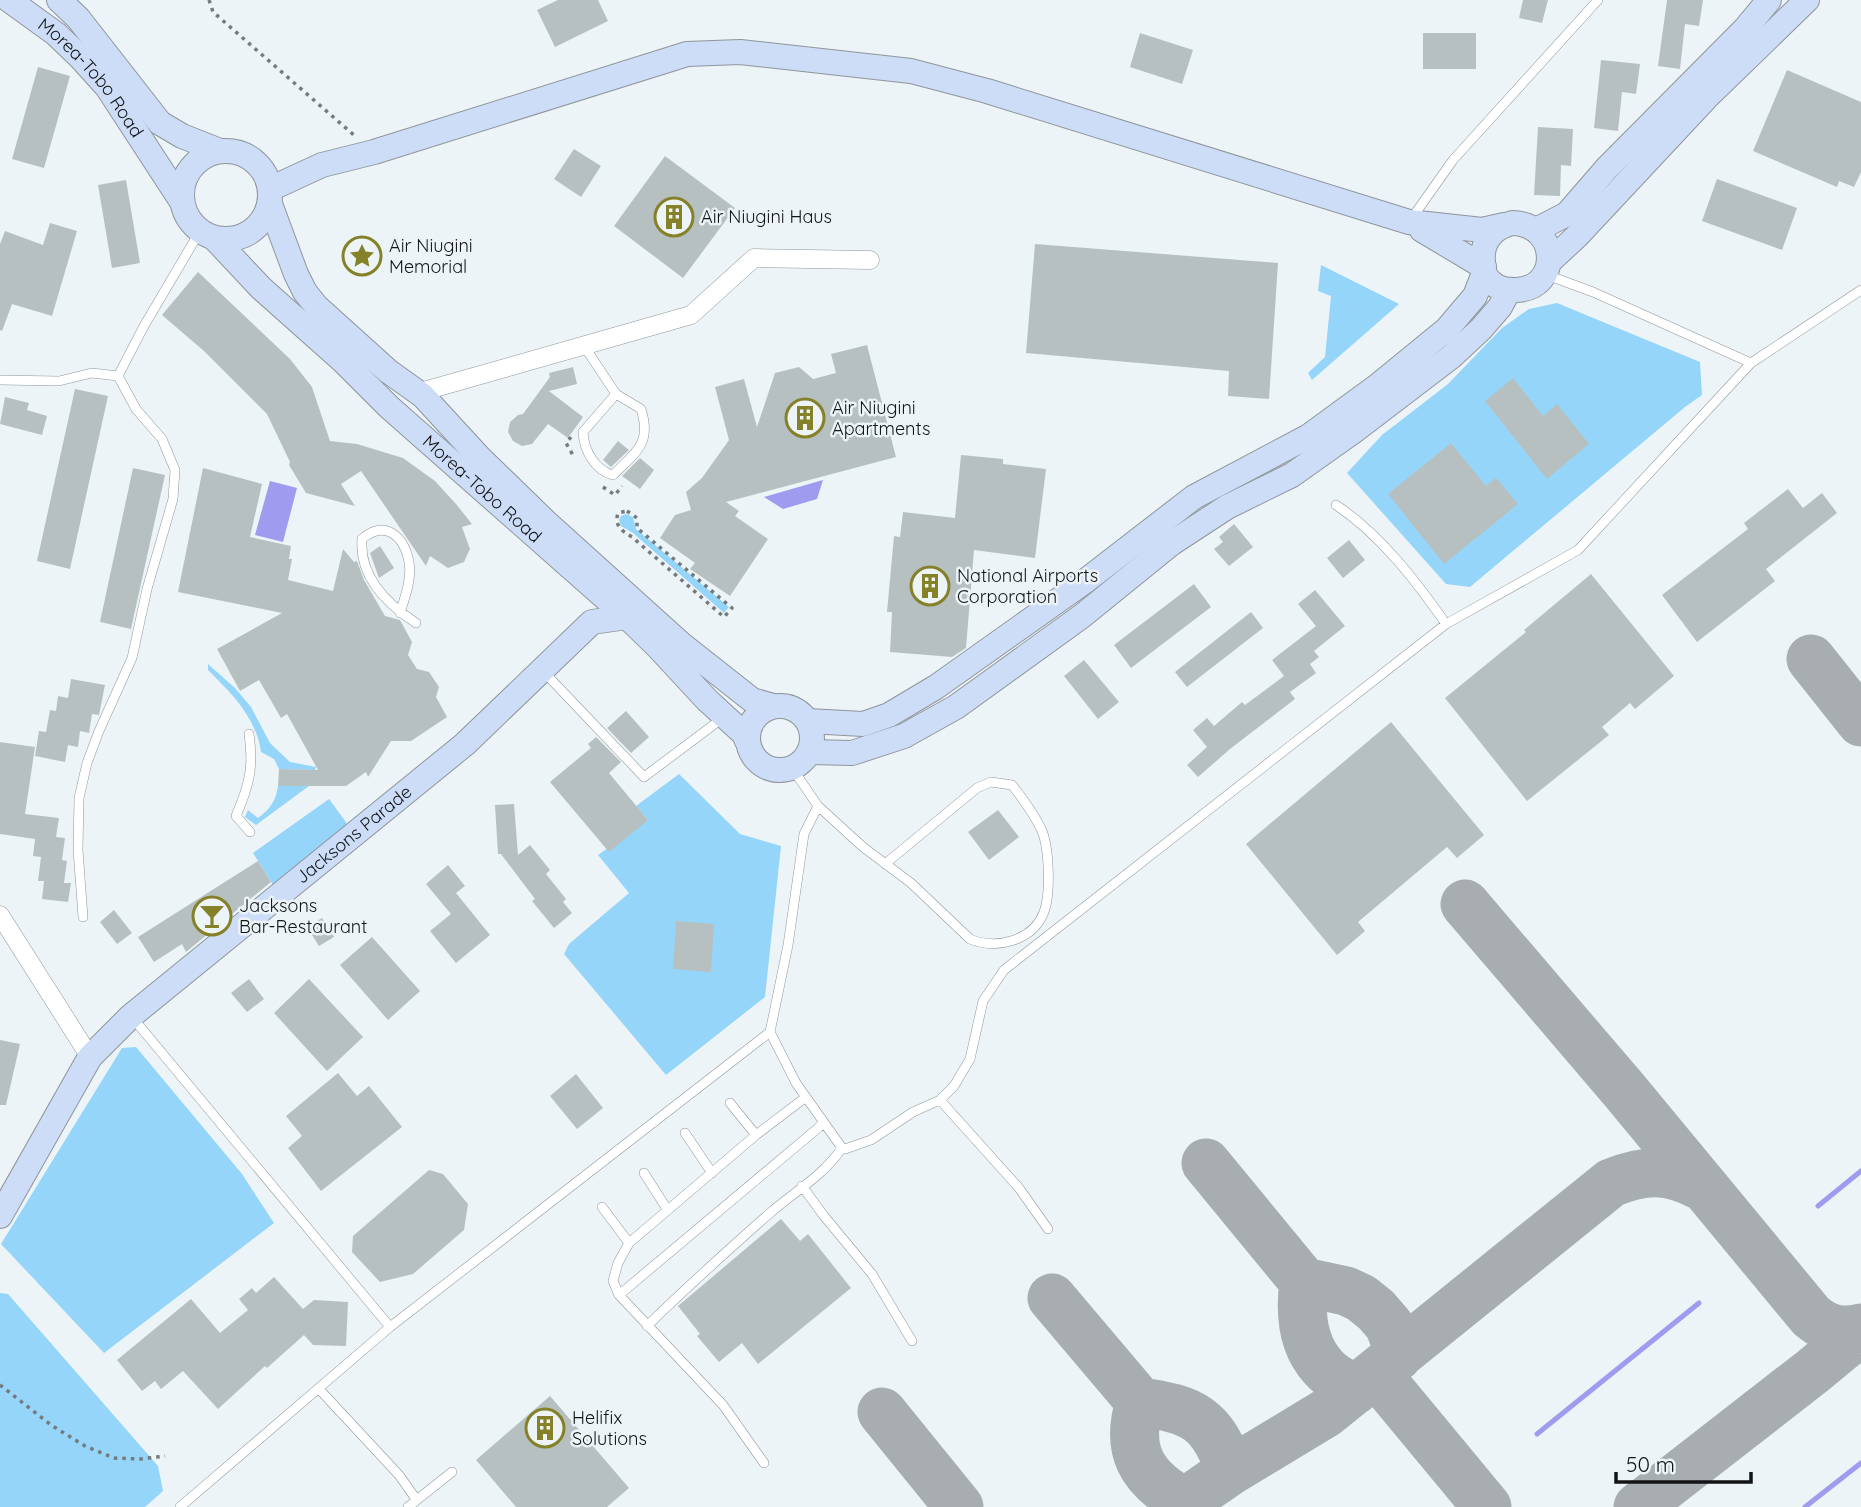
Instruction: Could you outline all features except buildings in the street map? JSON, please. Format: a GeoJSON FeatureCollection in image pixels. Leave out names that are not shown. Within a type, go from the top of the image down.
{"type":"FeatureCollection","features":[{"type":"Feature","properties":{"kind":"main road","name":"Morea-Tobo Road"},"geometry":{"type":"LineString","coordinates":[[9,0],[55,34],[107,87],[182,202]]}},
{"type":"Feature","properties":{"kind":"main road","name":"Morea-Tobo Road"},"geometry":{"type":"LineString","coordinates":[[59,0],[78,18],[160,122],[182,136],[229,152]]}},
{"type":"Feature","properties":{"kind":"main road"},"geometry":{"type":"LineString","coordinates":[[1536,230],[1567,214],[1577,205],[1606,169],[1769,0]]}},
{"type":"Feature","properties":{"kind":"main road"},"geometry":{"type":"LineString","coordinates":[[1504,225],[1493,232],[1486,242],[1482,255],[1484,270],[1488,280],[1498,288],[1523,290],[1535,284],[1706,98],[1807,0]]}},
{"type":"Feature","properties":{"kind":"main road"},"geometry":{"type":"LineString","coordinates":[[270,197],[322,165],[374,152],[687,54],[740,52],[911,71],[987,91],[1409,222],[1482,230],[1520,223],[1536,230],[1546,243],[1547,268]]}},
{"type":"Feature","properties":{"kind":"main road"},"geometry":{"type":"LineString","coordinates":[[229,152],[253,160],[264,173],[270,197],[261,223],[248,234],[232,240],[207,235],[188,219],[182,202],[183,185],[190,169],[203,157],[229,152],[275,162],[322,165]]}},
{"type":"Feature","properties":{"kind":"main road","name":"Morea-Tobo Road"},"geometry":{"type":"LineString","coordinates":[[270,197],[305,292],[317,307],[388,371],[417,393],[548,524],[681,644],[752,699],[773,706]]}},
{"type":"Feature","properties":{"kind":"main road"},"geometry":{"type":"LineString","coordinates":[[1409,222],[1460,251],[1484,270]]}},
{"type":"Feature","properties":{"kind":"main road","name":"Morea-Tobo Road"},"geometry":{"type":"LineString","coordinates":[[207,235],[375,394],[627,617],[707,700],[744,734],[747,741]]}},
{"type":"Feature","properties":{"kind":"main road"},"geometry":{"type":"LineString","coordinates":[[808,721],[863,724],[889,715],[936,687],[1084,582],[1194,497],[1309,436],[1376,387],[1447,329],[1475,296],[1484,270]]}},
{"type":"Feature","properties":{"kind":"main road"},"geometry":{"type":"LineString","coordinates":[[800,760],[812,736],[808,721],[799,711],[786,706],[773,706],[762,710],[748,729],[750,752],[768,769],[780,771],[800,760],[852,753],[904,736],[956,707],[1082,615],[1172,543],[1227,507],[1292,475],[1354,431],[1451,357],[1482,329],[1500,307],[1509,290]]}},
{"type":"Feature","properties":{"kind":"main road"},"geometry":{"type":"LineString","coordinates":[[590,585],[592,622],[627,617]]}},
{"type":"Feature","properties":{"kind":"main road","name":"Jacksons Parade"},"geometry":{"type":"LineString","coordinates":[[0,1216],[90,1056],[131,1016],[447,759],[592,622]]}},
{"type":"Feature","properties":{"kind":"street"},"geometry":{"type":"LineString","coordinates":[[417,393],[691,315],[754,258],[870,260]]}},
{"type":"Feature","properties":{"kind":"street"},"geometry":{"type":"LineString","coordinates":[[0,915],[90,1056]]}},
{"type":"Feature","properties":{"kind":"lane"},"geometry":{"type":"LineString","coordinates":[[1409,222],[1453,160],[1598,0]]}},
{"type":"Feature","properties":{"kind":"lane"},"geometry":{"type":"LineString","coordinates":[[83,918],[78,850],[79,798],[87,763],[99,731],[132,658],[147,589],[173,499],[175,470],[162,439],[135,409],[118,376],[125,359],[207,235]]}},
{"type":"Feature","properties":{"kind":"lane"},"geometry":{"type":"LineString","coordinates":[[1547,268],[1751,363]]}},
{"type":"Feature","properties":{"kind":"lane"},"geometry":{"type":"LineString","coordinates":[[770,1032],[806,1097],[842,1148],[852,1149],[871,1140],[913,1112],[940,1100],[954,1086],[970,1059],[983,1001],[1004,970],[1446,624],[1578,550],[1751,363],[1861,289]]}},
{"type":"Feature","properties":{"kind":"lane"},"geometry":{"type":"LineString","coordinates":[[584,346],[616,394],[641,408],[646,425],[642,446],[613,475],[603,472],[583,448],[583,432],[616,394]]}},
{"type":"Feature","properties":{"kind":"lane"},"geometry":{"type":"LineString","coordinates":[[0,380],[59,381],[92,373],[118,376]]}},
{"type":"Feature","properties":{"kind":"lane"},"geometry":{"type":"LineString","coordinates":[[1336,505],[1356,518],[1386,549],[1446,624]]}},
{"type":"Feature","properties":{"kind":"lane"},"geometry":{"type":"LineString","coordinates":[[400,612],[408,585],[409,564],[403,545],[391,532],[383,529],[372,531],[362,539],[361,552],[375,587],[400,612],[416,623]]}},
{"type":"Feature","properties":{"kind":"lane"},"geometry":{"type":"LineString","coordinates":[[542,670],[644,777],[725,716]]}},
{"type":"Feature","properties":{"kind":"lane"},"geometry":{"type":"LineString","coordinates":[[249,734],[253,757],[250,776],[236,816],[250,832]]}},
{"type":"Feature","properties":{"kind":"lane"},"geometry":{"type":"LineString","coordinates":[[800,760],[818,806],[885,864],[911,883],[970,939],[981,944],[995,945],[1023,937],[1044,912],[1048,878],[1042,832],[1012,785],[990,782],[977,788],[885,864]]}},
{"type":"Feature","properties":{"kind":"lane"},"geometry":{"type":"LineString","coordinates":[[180,1507],[390,1327],[770,1032],[788,945],[804,834],[818,806]]}},
{"type":"Feature","properties":{"kind":"lane"},"geometry":{"type":"LineString","coordinates":[[131,1016],[390,1327]]}},
{"type":"Feature","properties":{"kind":"lane"},"geometry":{"type":"LineString","coordinates":[[764,1463],[723,1405],[619,1295],[613,1281],[618,1263],[629,1243],[756,1135],[806,1097]]}},
{"type":"Feature","properties":{"kind":"lane"},"geometry":{"type":"LineString","coordinates":[[940,1100],[1018,1188],[1048,1229]]}},
{"type":"Feature","properties":{"kind":"lane"},"geometry":{"type":"LineString","coordinates":[[730,1103],[756,1135]]}},
{"type":"Feature","properties":{"kind":"lane"},"geometry":{"type":"LineString","coordinates":[[619,1295],[824,1123]]}},
{"type":"Feature","properties":{"kind":"lane"},"geometry":{"type":"LineString","coordinates":[[685,1133],[712,1173]]}},
{"type":"Feature","properties":{"kind":"lane"},"geometry":{"type":"LineString","coordinates":[[647,1326],[690,1284],[802,1186],[830,1165],[842,1148]]}},
{"type":"Feature","properties":{"kind":"lane"},"geometry":{"type":"LineString","coordinates":[[644,1173],[667,1209]]}},
{"type":"Feature","properties":{"kind":"lane"},"geometry":{"type":"LineString","coordinates":[[802,1186],[872,1274],[912,1341]]}},
{"type":"Feature","properties":{"kind":"lane"},"geometry":{"type":"LineString","coordinates":[[602,1207],[629,1243]]}},
{"type":"Feature","properties":{"kind":"lane"},"geometry":{"type":"LineString","coordinates":[[319,1389],[399,1475],[416,1499]]}},
{"type":"Feature","properties":{"kind":"lane"},"geometry":{"type":"LineString","coordinates":[[408,1507],[452,1472]]}},
{"type":"Feature","properties":{"kind":"path"},"geometry":{"type":"LineString","coordinates":[[209,0],[214,12],[374,152]]}},
{"type":"Feature","properties":{"kind":"path"},"geometry":{"type":"LineString","coordinates":[[627,511],[635,514],[638,522],[638,528],[732,608],[724,617],[622,531],[618,513],[627,511]]}},
{"type":"Feature","properties":{"kind":"path"},"geometry":{"type":"LineString","coordinates":[[0,1385],[51,1426],[85,1446],[114,1458],[165,1456]]}},
{"type":"Feature","properties":{"kind":"shaded area"},"geometry":{"type":"Polygon","coordinates":[[[1321,265],[1399,304],[1312,380],[1308,373],[1325,357],[1331,296],[1318,291],[1321,265]]]}},
{"type":"Feature","properties":{"kind":"shaded area"},"geometry":{"type":"Polygon","coordinates":[[[1557,303],[1700,362],[1702,395],[1470,587],[1446,584],[1347,473],[1382,435],[1448,384],[1502,328],[1529,309],[1557,303]]]}},
{"type":"Feature","properties":{"kind":"shaded area"},"geometry":{"type":"Polygon","coordinates":[[[823,480],[817,499],[783,509],[764,497],[823,480]]]}},
{"type":"Feature","properties":{"kind":"shaded area"},"geometry":{"type":"Polygon","coordinates":[[[270,481],[297,488],[283,542],[255,535],[270,481]]]}},
{"type":"Feature","properties":{"kind":"shaded area"},"geometry":{"type":"Polygon","coordinates":[[[626,514],[633,517],[636,529],[729,607],[724,613],[633,533],[621,526],[619,520],[626,514]]]}},
{"type":"Feature","properties":{"kind":"shaded area"},"geometry":{"type":"Polygon","coordinates":[[[208,664],[235,688],[251,707],[270,743],[290,762],[316,767],[315,770],[279,769],[274,759],[261,752],[248,717],[234,697],[208,670],[208,664]]]}},
{"type":"Feature","properties":{"kind":"shaded area"},"geometry":{"type":"Polygon","coordinates":[[[679,774],[740,834],[781,846],[765,997],[666,1075],[564,954],[569,944],[629,893],[598,855],[648,820],[636,806],[679,774]]]}},
{"type":"Feature","properties":{"kind":"shaded area"},"geometry":{"type":"Polygon","coordinates":[[[278,786],[309,786],[256,825],[245,817],[248,810],[258,818],[266,811],[274,800],[278,786]]]}},
{"type":"Feature","properties":{"kind":"shaded area"},"geometry":{"type":"Polygon","coordinates":[[[329,799],[346,822],[347,828],[273,885],[253,853],[329,799]]]}},
{"type":"Feature","properties":{"kind":"shaded area"},"geometry":{"type":"Polygon","coordinates":[[[136,1047],[242,1174],[274,1223],[104,1353],[1,1244],[122,1048],[136,1047]]]}},
{"type":"Feature","properties":{"kind":"shaded area"},"geometry":{"type":"Polygon","coordinates":[[[0,1293],[8,1294],[158,1466],[163,1491],[145,1507],[0,1507],[0,1293]]]}},
{"type":"Feature","properties":{"kind":"waterway"},"geometry":{"type":"LineString","coordinates":[[1818,1206],[1861,1171]]}},
{"type":"Feature","properties":{"kind":"waterway"},"geometry":{"type":"LineString","coordinates":[[1537,1434],[1699,1303]]}},
{"type":"Feature","properties":{"kind":"waterway"},"geometry":{"type":"LineString","coordinates":[[1805,1507],[1861,1463]]}},
{"type":"Feature","properties":{"kind":"taxiway"},"geometry":{"type":"LineString","coordinates":[[1811,659],[1861,722]]}},
{"type":"Feature","properties":{"kind":"taxiway"},"geometry":{"type":"LineString","coordinates":[[1465,904],[1624,1090],[1811,1316],[1834,1329],[1861,1328]]}},
{"type":"Feature","properties":{"kind":"taxiway"},"geometry":{"type":"LineString","coordinates":[[1206,1163],[1304,1282],[1346,1291],[1361,1298],[1376,1310],[1389,1325],[1397,1357]]}},
{"type":"Feature","properties":{"kind":"taxiway"},"geometry":{"type":"LineString","coordinates":[[1178,1507],[1230,1471],[1326,1413],[1611,1183],[1635,1175],[1657,1173],[1678,1176],[1701,1186]]}},
{"type":"Feature","properties":{"kind":"taxiway"},"geometry":{"type":"LineString","coordinates":[[1304,1282],[1304,1327],[1311,1348],[1326,1371],[1355,1390]]}},
{"type":"Feature","properties":{"kind":"taxiway"},"geometry":{"type":"LineString","coordinates":[[1052,1298],[1140,1402],[1135,1435],[1140,1461],[1157,1483],[1185,1502]]}},
{"type":"Feature","properties":{"kind":"taxiway"},"geometry":{"type":"LineString","coordinates":[[1638,1507],[1861,1331]]}},
{"type":"Feature","properties":{"kind":"taxiway"},"geometry":{"type":"LineString","coordinates":[[1376,1373],[1487,1507]]}},
{"type":"Feature","properties":{"kind":"taxiway"},"geometry":{"type":"LineString","coordinates":[[1140,1402],[1174,1408],[1198,1420],[1216,1439],[1230,1471]]}},
{"type":"Feature","properties":{"kind":"taxiway"},"geometry":{"type":"LineString","coordinates":[[882,1412],[959,1507]]}},
{"type":"Feature","properties":{"kind":"place","name":"Air Niugini Haus"},"geometry":{"type":"Point","coordinates":[674,217]}},
{"type":"Feature","properties":{"kind":"place","name":"Air Niugini Memorial"},"geometry":{"type":"Point","coordinates":[362,256]}},
{"type":"Feature","properties":{"kind":"place","name":"Air Niugini Apartments"},"geometry":{"type":"Point","coordinates":[805,418]}},
{"type":"Feature","properties":{"kind":"place","name":"National Airports Corporation"},"geometry":{"type":"Point","coordinates":[930,586]}},
{"type":"Feature","properties":{"kind":"place","name":"Jacksons Bar-Restaurant"},"geometry":{"type":"Point","coordinates":[212,916]}},
{"type":"Feature","properties":{"kind":"place","name":"Helifix Solutions"},"geometry":{"type":"Point","coordinates":[545,1428]}}]}
